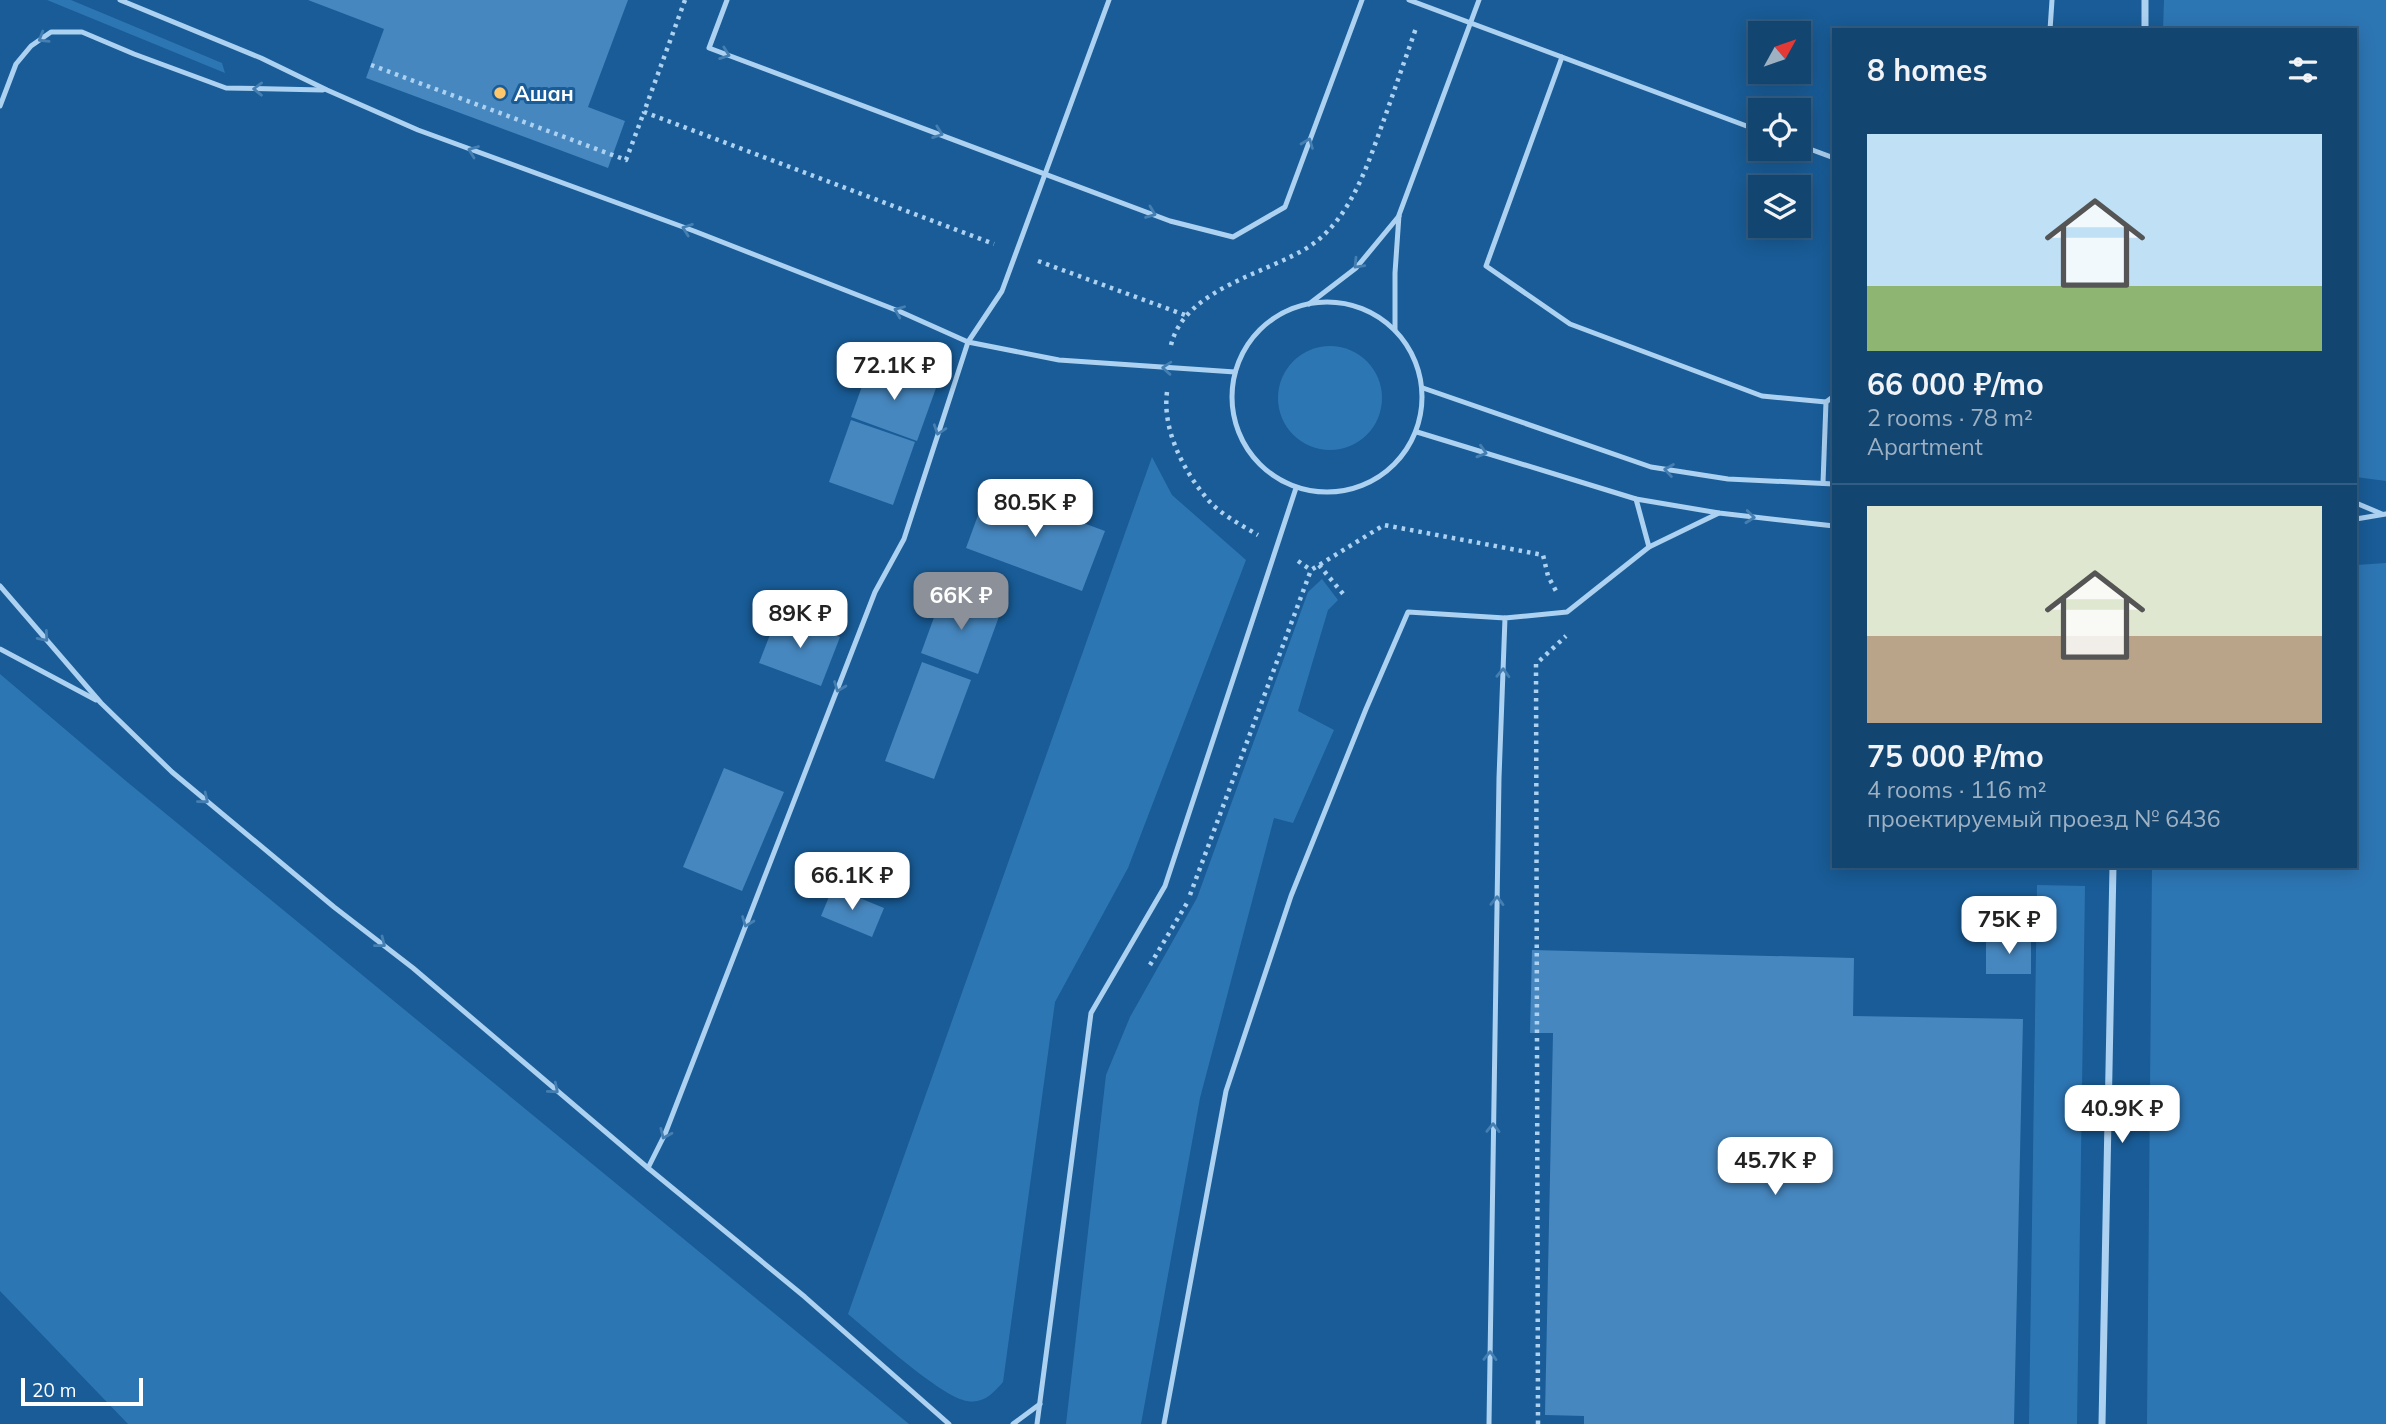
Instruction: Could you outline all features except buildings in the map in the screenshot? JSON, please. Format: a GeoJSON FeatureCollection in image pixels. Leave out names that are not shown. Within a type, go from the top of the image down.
{"type":"FeatureCollection","features":[{"type":"Feature","properties":{"kind":"street"},"geometry":{"type":"LineString","coordinates":[[2145,0],[2145,28]]}},
{"type":"Feature","properties":{"kind":"street"},"geometry":{"type":"LineString","coordinates":[[2102,1424],[2113,868]]}},
{"type":"Feature","properties":{"kind":"lane"},"geometry":{"type":"LineString","coordinates":[[120,0],[261,58],[418,130],[694,231],[901,312],[968,342],[1059,360],[1235,372]]}},
{"type":"Feature","properties":{"kind":"lane"},"geometry":{"type":"LineString","coordinates":[[727,0],[709,48],[1170,221],[1233,237],[1284,207],[1362,0]]}},
{"type":"Feature","properties":{"kind":"lane"},"geometry":{"type":"LineString","coordinates":[[648,1168],[670,1122],[876,592],[904,539],[968,342],[1002,291],[1109,0]]}},
{"type":"Feature","properties":{"kind":"lane"},"geometry":{"type":"LineString","coordinates":[[1409,0],[1748,127]]}},
{"type":"Feature","properties":{"kind":"lane"},"geometry":{"type":"LineString","coordinates":[[1395,330],[1399,215],[1479,0]]}},
{"type":"Feature","properties":{"kind":"lane"},"geometry":{"type":"LineString","coordinates":[[2050,28],[2052,0]]}},
{"type":"Feature","properties":{"kind":"lane"},"geometry":{"type":"LineString","coordinates":[[0,106],[16,64],[31,46],[51,32],[82,32],[226,88],[327,90]]}},
{"type":"Feature","properties":{"kind":"lane"},"geometry":{"type":"LineString","coordinates":[[1562,57],[1486,266],[1570,324],[1762,396],[1826,402],[1832,398]]}},
{"type":"Feature","properties":{"kind":"lane"},"geometry":{"type":"LineString","coordinates":[[1811,149],[1832,157]]}},
{"type":"Feature","properties":{"kind":"lane"},"geometry":{"type":"LineString","coordinates":[[1309,304],[1356,268],[1399,215]]}},
{"type":"Feature","properties":{"kind":"lane"},"geometry":{"type":"LineString","coordinates":[[1340,302],[1370,312],[1395,330],[1414,357],[1423,388],[1422,410],[1416,432],[1402,457],[1380,477],[1354,489],[1325,493],[1296,488],[1271,474],[1251,454],[1237,428],[1232,400],[1235,372],[1246,347],[1262,327],[1284,312],[1309,304],[1340,302]]}},
{"type":"Feature","properties":{"kind":"lane"},"geometry":{"type":"LineString","coordinates":[[1423,388],[1651,467],[1728,480],[1832,484]]}},
{"type":"Feature","properties":{"kind":"lane"},"geometry":{"type":"LineString","coordinates":[[1823,483],[1826,402]]}},
{"type":"Feature","properties":{"kind":"lane"},"geometry":{"type":"LineString","coordinates":[[1416,432],[1636,499],[1719,513],[1832,526]]}},
{"type":"Feature","properties":{"kind":"lane"},"geometry":{"type":"LineString","coordinates":[[1037,1424],[1091,1013],[1165,886],[1296,488]]}},
{"type":"Feature","properties":{"kind":"lane"},"geometry":{"type":"LineString","coordinates":[[1636,499],[1649,547]]}},
{"type":"Feature","properties":{"kind":"lane"},"geometry":{"type":"LineString","coordinates":[[2357,503],[2384,514]]}},
{"type":"Feature","properties":{"kind":"lane"},"geometry":{"type":"LineString","coordinates":[[1164,1424],[1226,1091],[1291,896],[1408,612],[1505,618],[1567,612],[1649,547],[1719,513]]}},
{"type":"Feature","properties":{"kind":"lane"},"geometry":{"type":"LineString","coordinates":[[2357,519],[2384,514]]}},
{"type":"Feature","properties":{"kind":"lane"},"geometry":{"type":"LineString","coordinates":[[0,586],[101,703],[172,772],[334,907],[413,968],[648,1168],[805,1297],[949,1424]]}},
{"type":"Feature","properties":{"kind":"lane"},"geometry":{"type":"LineString","coordinates":[[1489,1424],[1499,778],[1505,618]]}},
{"type":"Feature","properties":{"kind":"lane"},"geometry":{"type":"LineString","coordinates":[[0,649],[101,703]]}},
{"type":"Feature","properties":{"kind":"lane"},"geometry":{"type":"LineString","coordinates":[[1013,1424],[1040,1404]]}},
{"type":"Feature","properties":{"kind":"path"},"geometry":{"type":"LineString","coordinates":[[371,65],[626,160],[685,0]]}},
{"type":"Feature","properties":{"kind":"path"},"geometry":{"type":"LineString","coordinates":[[1311,570],[1231,519],[1210,502],[1182,462],[1164,408],[1171,341],[1185,315],[1205,299],[1311,245],[1336,220],[1358,187],[1425,6]]}},
{"type":"Feature","properties":{"kind":"path"},"geometry":{"type":"LineString","coordinates":[[644,112],[1185,315]]}},
{"type":"Feature","properties":{"kind":"path"},"geometry":{"type":"LineString","coordinates":[[1143,977],[1189,898],[1311,570],[1384,526],[1543,555],[1548,576],[1567,612],[1570,632],[1536,664],[1538,1424]]}},
{"type":"Feature","properties":{"kind":"path"},"geometry":{"type":"LineString","coordinates":[[1319,565],[1344,595]]}},
{"type":"Feature","properties":{"kind":"shaded area"},"geometry":{"type":"Polygon","coordinates":[[[47,0],[71,0],[222,63],[225,73],[47,0]]]}},
{"type":"Feature","properties":{"kind":"shaded area"},"geometry":{"type":"Polygon","coordinates":[[[2164,0],[2386,0],[2386,481],[2357,477],[2357,28],[2163,28],[2164,0]]]}},
{"type":"Feature","properties":{"kind":"shaded area"},"geometry":{"type":"Polygon","coordinates":[[[1330,346],[1350,350],[1367,361],[1378,378],[1382,398],[1378,418],[1367,435],[1350,446],[1330,450],[1310,446],[1293,435],[1282,418],[1278,398],[1282,378],[1293,361],[1310,350],[1330,346]]]}},
{"type":"Feature","properties":{"kind":"shaded area"},"geometry":{"type":"Polygon","coordinates":[[[1152,457],[1172,495],[1246,560],[1128,868],[1055,1002],[1003,1382],[983,1399],[967,1401],[955,1397],[924,1377],[848,1314],[1152,457]]]}},
{"type":"Feature","properties":{"kind":"shaded area"},"geometry":{"type":"Polygon","coordinates":[[[2386,563],[2386,1424],[2147,1424],[2152,868],[2357,868],[2357,565],[2386,563]]]}},
{"type":"Feature","properties":{"kind":"shaded area"},"geometry":{"type":"Polygon","coordinates":[[[1322,579],[1338,600],[1328,610],[1298,711],[1334,730],[1293,823],[1274,818],[1200,1098],[1141,1424],[1066,1424],[1106,1075],[1130,1017],[1197,898],[1308,592],[1322,579]]]}},
{"type":"Feature","properties":{"kind":"shaded area"},"geometry":{"type":"Polygon","coordinates":[[[0,674],[126,781],[909,1424],[128,1424],[0,1291],[0,674]]]}},
{"type":"Feature","properties":{"kind":"shaded area"},"geometry":{"type":"Polygon","coordinates":[[[2037,885],[2085,886],[2077,1424],[2029,1424],[2037,885]]]}},
{"type":"Feature","properties":{"kind":"place","name":"Ашан"},"geometry":{"type":"Point","coordinates":[500,93]}}]}
